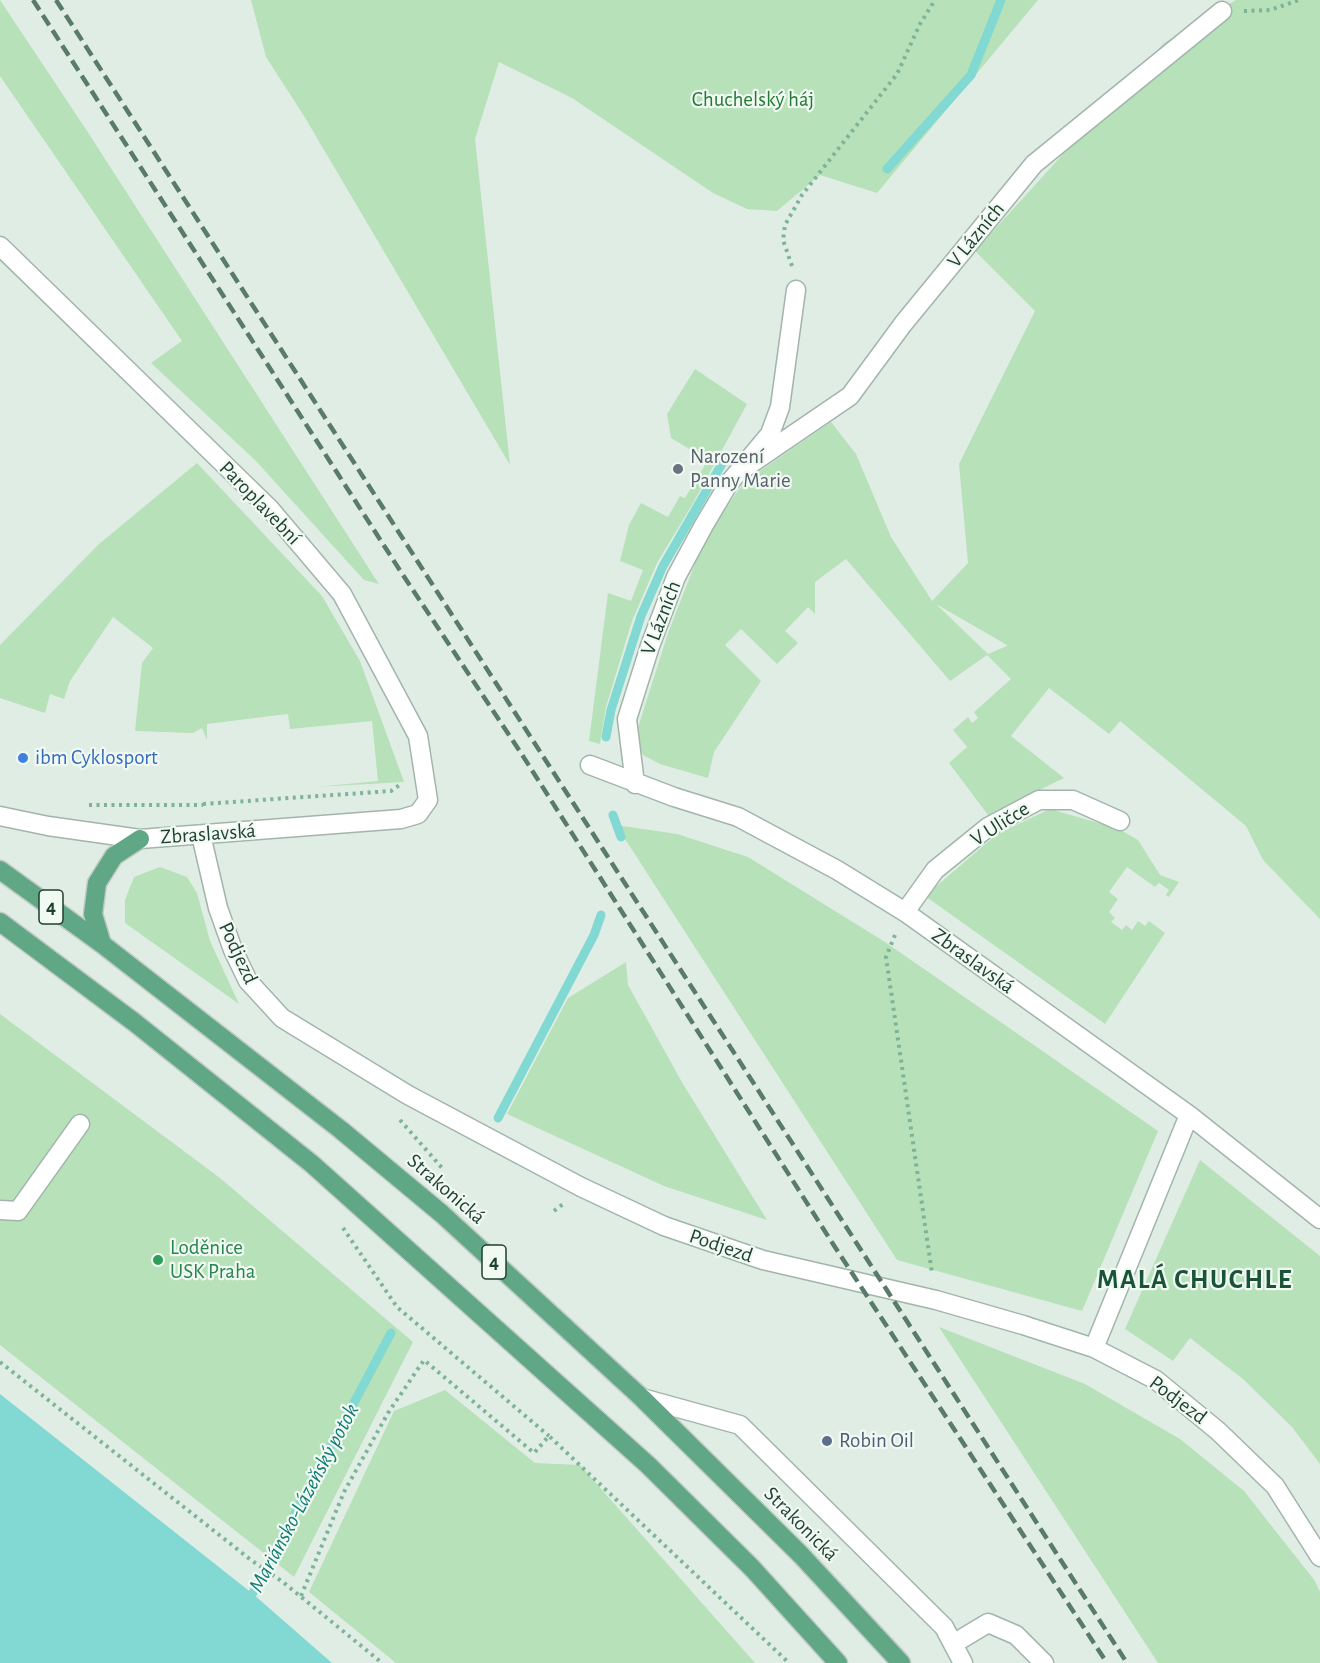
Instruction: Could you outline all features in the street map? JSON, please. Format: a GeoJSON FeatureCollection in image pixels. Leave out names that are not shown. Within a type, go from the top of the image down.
{"type":"FeatureCollection","features":[{"type":"Feature","properties":{"kind":"main road"},"geometry":{"type":"LineString","coordinates":[[102,944],[93,914],[97,883],[114,856],[140,839]]}},
{"type":"Feature","properties":{"kind":"main road","name":"Strakonická"},"geometry":{"type":"LineString","coordinates":[[0,870],[102,944],[341,1130],[442,1214],[642,1398],[801,1555],[901,1663]]}},
{"type":"Feature","properties":{"kind":"main road"},"geometry":{"type":"LineString","coordinates":[[0,922],[134,1022],[312,1164],[648,1465],[752,1568],[838,1663]]}},
{"type":"Feature","properties":{"kind":"street","name":"V Lázních"},"geometry":{"type":"LineString","coordinates":[[743,469],[850,396],[903,324],[1034,164],[1222,11]]}},
{"type":"Feature","properties":{"kind":"street","name":"Paroplavební"},"geometry":{"type":"LineString","coordinates":[[0,246],[270,510],[342,594],[418,736],[428,800],[418,814]]}},
{"type":"Feature","properties":{"kind":"street","name":"V Lázních"},"geometry":{"type":"LineString","coordinates":[[635,784],[627,719],[650,646],[676,577],[724,492],[770,434],[780,407],[796,290]]}},
{"type":"Feature","properties":{"kind":"street","name":"Zbraslavská"},"geometry":{"type":"LineString","coordinates":[[590,765],[635,784],[738,816],[837,870],[904,912],[1189,1115],[1320,1219]]}},
{"type":"Feature","properties":{"kind":"street","name":"V Uličce"},"geometry":{"type":"LineString","coordinates":[[904,912],[935,870],[988,827],[1039,800],[1073,800],[1120,821]]}},
{"type":"Feature","properties":{"kind":"street","name":"Zbraslavská"},"geometry":{"type":"LineString","coordinates":[[0,816],[48,826],[140,839],[401,819],[418,814]]}},
{"type":"Feature","properties":{"kind":"street","name":"Podjezd"},"geometry":{"type":"LineString","coordinates":[[201,835],[218,908],[248,981],[282,1018],[408,1095],[581,1187],[664,1226],[763,1260],[936,1300],[1094,1348],[1156,1380],[1218,1431],[1275,1486],[1320,1557]]}},
{"type":"Feature","properties":{"kind":"street"},"geometry":{"type":"LineString","coordinates":[[1094,1348],[1189,1115]]}},
{"type":"Feature","properties":{"kind":"street"},"geometry":{"type":"LineString","coordinates":[[0,1210],[18,1211],[80,1124]]}},
{"type":"Feature","properties":{"kind":"street"},"geometry":{"type":"LineString","coordinates":[[642,1398],[740,1425],[944,1627],[963,1663]]}},
{"type":"Feature","properties":{"kind":"street"},"geometry":{"type":"LineString","coordinates":[[953,1644],[988,1623],[1016,1635],[1044,1663]]}},
{"type":"Feature","properties":{"kind":"path"},"geometry":{"type":"LineString","coordinates":[[796,290],[795,276],[783,240],[785,225],[808,187],[897,74],[920,24],[935,0]]}},
{"type":"Feature","properties":{"kind":"path"},"geometry":{"type":"LineString","coordinates":[[1222,11],[1270,10],[1299,0]]}},
{"type":"Feature","properties":{"kind":"path"},"geometry":{"type":"LineString","coordinates":[[79,805],[203,804],[391,790],[404,782]]}},
{"type":"Feature","properties":{"kind":"path"},"geometry":{"type":"LineString","coordinates":[[201,835],[203,804]]}},
{"type":"Feature","properties":{"kind":"path"},"geometry":{"type":"LineString","coordinates":[[904,912],[886,957],[936,1300]]}},
{"type":"Feature","properties":{"kind":"path"},"geometry":{"type":"LineString","coordinates":[[408,1095],[396,1116],[443,1169]]}},
{"type":"Feature","properties":{"kind":"path"},"geometry":{"type":"LineString","coordinates":[[343,1228],[397,1307],[549,1436],[789,1663]]}},
{"type":"Feature","properties":{"kind":"path"},"geometry":{"type":"LineString","coordinates":[[301,1596],[344,1492],[388,1413],[424,1360],[534,1453],[549,1436]]}},
{"type":"Feature","properties":{"kind":"path"},"geometry":{"type":"LineString","coordinates":[[0,1362],[251,1560],[301,1596],[382,1663]]}},
{"type":"Feature","properties":{"kind":"green space"},"geometry":{"type":"Polygon","coordinates":[[[0,0],[379,584],[364,580],[255,460],[151,363],[182,341],[0,76],[0,0]]]}},
{"type":"Feature","properties":{"kind":"green space","name":"Chuchelský háj"},"geometry":{"type":"Polygon","coordinates":[[[251,0],[1038,0],[877,193],[820,175],[777,211],[747,209],[713,193],[572,98],[499,62],[475,139],[510,465],[304,116],[266,57],[251,0]]]}},
{"type":"Feature","properties":{"kind":"green space"},"geometry":{"type":"Polygon","coordinates":[[[1236,0],[1320,0],[1320,919],[1263,860],[1246,826],[1120,721],[1109,734],[1049,688],[1011,736],[1064,778],[988,815],[949,763],[967,747],[953,730],[968,717],[972,723],[978,718],[974,712],[1011,679],[987,655],[950,681],[846,559],[815,582],[815,614],[808,607],[785,631],[798,643],[777,664],[741,629],[725,645],[761,681],[714,752],[708,778],[660,764],[643,755],[634,740],[668,633],[705,538],[744,482],[831,422],[856,454],[891,537],[932,601],[968,563],[959,464],[1035,311],[975,251],[1164,43],[1236,0]],[[936,604],[988,654],[1007,645],[936,604]]]}},
{"type":"Feature","properties":{"kind":"green space"},"geometry":{"type":"Polygon","coordinates":[[[695,369],[747,404],[692,505],[657,563],[632,621],[606,707],[600,744],[589,741],[608,593],[631,601],[643,570],[620,561],[629,525],[641,503],[668,517],[680,496],[685,498],[708,460],[671,438],[667,414],[695,369]]]}},
{"type":"Feature","properties":{"kind":"green space"},"geometry":{"type":"Polygon","coordinates":[[[197,463],[322,596],[360,661],[404,782],[316,787],[378,781],[372,721],[290,729],[288,714],[207,724],[207,740],[202,728],[193,733],[135,731],[142,663],[153,648],[113,617],[70,681],[64,699],[50,694],[45,713],[0,698],[0,645],[99,544],[197,463]]]}},
{"type":"Feature","properties":{"kind":"green space"},"geometry":{"type":"Polygon","coordinates":[[[1050,809],[1119,829],[1138,840],[1160,875],[1179,882],[1169,897],[1166,895],[1169,890],[1159,883],[1155,887],[1127,867],[1109,892],[1118,899],[1109,912],[1115,918],[1111,922],[1122,930],[1126,925],[1132,930],[1138,921],[1145,926],[1149,921],[1165,933],[1105,1024],[925,896],[997,834],[1050,809]]]}},
{"type":"Feature","properties":{"kind":"green space"},"geometry":{"type":"Polygon","coordinates":[[[616,825],[677,834],[748,857],[885,942],[1158,1131],[1082,1311],[897,1260],[616,825]]]}},
{"type":"Feature","properties":{"kind":"green space"},"geometry":{"type":"Polygon","coordinates":[[[160,867],[187,877],[197,893],[210,941],[239,1004],[125,923],[125,900],[134,877],[160,867]]]}},
{"type":"Feature","properties":{"kind":"green space"},"geometry":{"type":"Polygon","coordinates":[[[626,962],[628,985],[683,1084],[767,1220],[664,1186],[507,1114],[568,998],[626,962]]]}},
{"type":"Feature","properties":{"kind":"green space","name":"Loděnice USK Praha"},"geometry":{"type":"Polygon","coordinates":[[[0,1014],[220,1178],[413,1342],[294,1577],[0,1345],[0,1014]]]}},
{"type":"Feature","properties":{"kind":"green space"},"geometry":{"type":"Polygon","coordinates":[[[1200,1160],[1320,1256],[1320,1464],[1292,1427],[1243,1379],[1190,1338],[1173,1361],[1125,1329],[1200,1160]]]}},
{"type":"Feature","properties":{"kind":"green space"},"geometry":{"type":"Polygon","coordinates":[[[939,1327],[1085,1384],[1180,1439],[1244,1491],[1315,1581],[1320,1592],[1320,1663],[1158,1663],[939,1327]]]}},
{"type":"Feature","properties":{"kind":"green space"},"geometry":{"type":"Polygon","coordinates":[[[445,1390],[535,1463],[580,1465],[755,1663],[396,1663],[309,1592],[394,1411],[445,1390]]]}},
{"type":"Feature","properties":{"kind":"water"},"geometry":{"type":"Polygon","coordinates":[[[0,1394],[253,1594],[332,1663],[0,1663],[0,1394]]]}},
{"type":"Feature","properties":{"kind":"waterway","name":"Mariánsko-Lázeňský potok"},"geometry":{"type":"LineString","coordinates":[[887,169],[971,75],[1001,0]]}},
{"type":"Feature","properties":{"kind":"waterway","name":"Mariánsko-Lázeňský potok"},"geometry":{"type":"LineString","coordinates":[[606,737],[611,710],[641,616],[663,566],[723,462]]}},
{"type":"Feature","properties":{"kind":"waterway","name":"Mariánsko-Lázeňský potok"},"geometry":{"type":"LineString","coordinates":[[613,815],[621,837]]}},
{"type":"Feature","properties":{"kind":"waterway","name":"Mariánsko-Lázeňský potok"},"geometry":{"type":"LineString","coordinates":[[498,1118],[594,935],[601,915]]}},
{"type":"Feature","properties":{"kind":"waterway","name":"Mariánsko-Lázeňský potok"},"geometry":{"type":"LineString","coordinates":[[247,1604],[391,1333]]}},
{"type":"Feature","properties":{"kind":"railway"},"geometry":{"type":"LineString","coordinates":[[33,0],[401,572],[521,753],[833,1244],[1107,1663]]}},
{"type":"Feature","properties":{"kind":"railway"},"geometry":{"type":"LineString","coordinates":[[56,0],[1127,1663]]}},
{"type":"Feature","properties":{"kind":"place","name":"Narození Panny Marie"},"geometry":{"type":"Point","coordinates":[678,469]}},
{"type":"Feature","properties":{"kind":"place","name":"ibm Cyklosport"},"geometry":{"type":"Point","coordinates":[23,758]}},
{"type":"Feature","properties":{"kind":"place","name":"Loděnice USK Praha"},"geometry":{"type":"Point","coordinates":[158,1260]}},
{"type":"Feature","properties":{"kind":"place","name":"Robin Oil"},"geometry":{"type":"Point","coordinates":[827,1441]}},
{"type":"Feature","properties":{"kind":"district","name":"MALÁ CHUCHLE"},"geometry":{"type":"Point","coordinates":[1195,1280]}}]}
